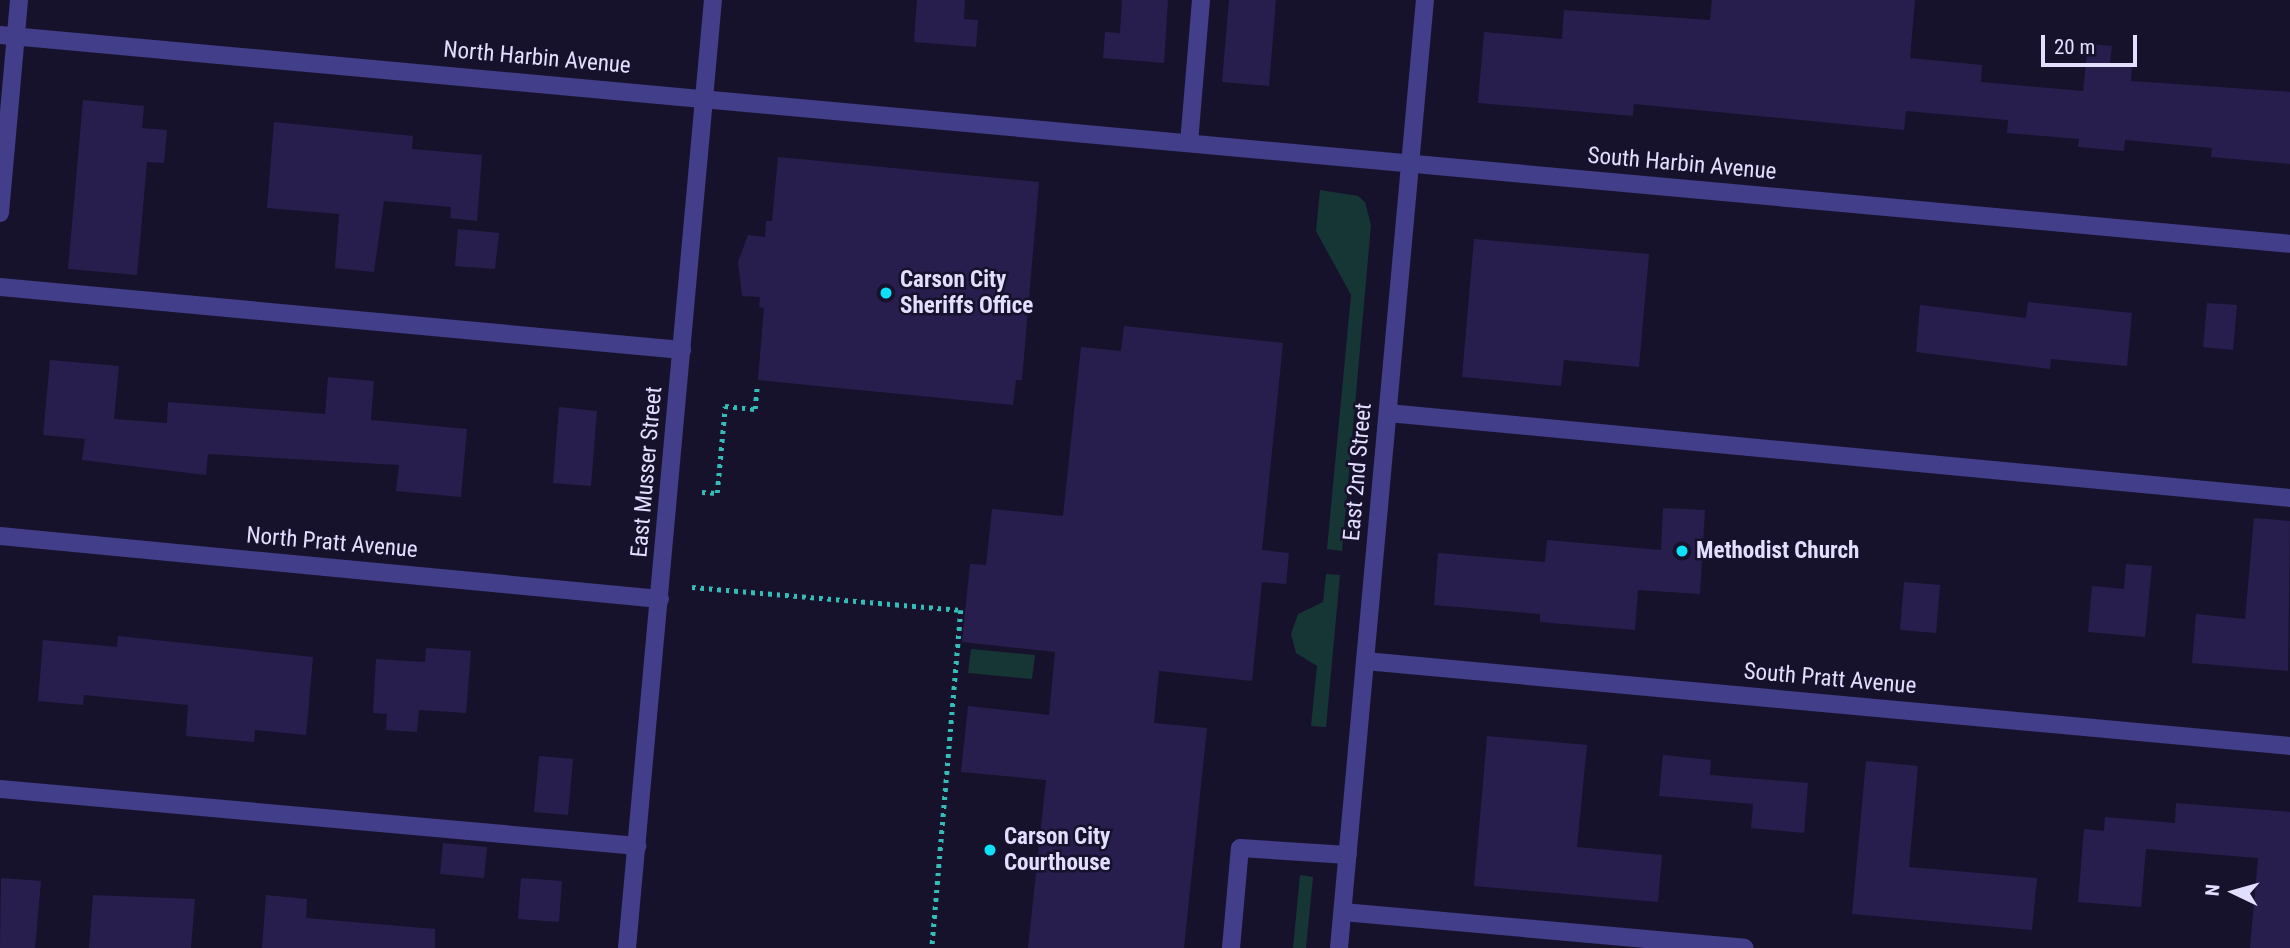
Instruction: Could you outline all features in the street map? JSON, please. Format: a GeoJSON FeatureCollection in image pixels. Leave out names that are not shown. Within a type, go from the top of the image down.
{"type":"FeatureCollection","features":[{"type":"Feature","properties":{"kind":"street"},"geometry":{"type":"LineString","coordinates":[[0,214],[8,36],[19,0]]}},
{"type":"Feature","properties":{"kind":"street","name":"East Musser Street"},"geometry":{"type":"LineString","coordinates":[[627,948],[713,0]]}},
{"type":"Feature","properties":{"kind":"street"},"geometry":{"type":"LineString","coordinates":[[1189,143],[1201,0]]}},
{"type":"Feature","properties":{"kind":"street","name":"East 2nd Street"},"geometry":{"type":"LineString","coordinates":[[1339,948],[1425,0]]}},
{"type":"Feature","properties":{"kind":"street","name":"North Harbin Avenue"},"geometry":{"type":"LineString","coordinates":[[8,36],[1069,132]]}},
{"type":"Feature","properties":{"kind":"street","name":"South Harbin Avenue"},"geometry":{"type":"LineString","coordinates":[[1069,132],[2290,244]]}},
{"type":"Feature","properties":{"kind":"street"},"geometry":{"type":"LineString","coordinates":[[0,287],[682,350]]}},
{"type":"Feature","properties":{"kind":"street"},"geometry":{"type":"LineString","coordinates":[[1388,413],[2290,498]]}},
{"type":"Feature","properties":{"kind":"street","name":"North Pratt Avenue"},"geometry":{"type":"LineString","coordinates":[[0,536],[660,599]]}},
{"type":"Feature","properties":{"kind":"street","name":"South Pratt Avenue"},"geometry":{"type":"LineString","coordinates":[[1365,661],[2290,746]]}},
{"type":"Feature","properties":{"kind":"street"},"geometry":{"type":"LineString","coordinates":[[0,789],[637,846]]}},
{"type":"Feature","properties":{"kind":"street"},"geometry":{"type":"LineString","coordinates":[[1231,948],[1240,848],[1348,856]]}},
{"type":"Feature","properties":{"kind":"street"},"geometry":{"type":"LineString","coordinates":[[1343,912],[1744,948]]}},
{"type":"Feature","properties":{"kind":"path"},"geometry":{"type":"LineString","coordinates":[[702,492],[717,493],[725,406],[755,409],[757,386]]}},
{"type":"Feature","properties":{"kind":"path"},"geometry":{"type":"LineString","coordinates":[[692,587],[961,610],[932,948]]}},
{"type":"Feature","properties":{"kind":"green space"},"geometry":{"type":"Polygon","coordinates":[[[1320,190],[1358,196],[1365,202],[1371,225],[1342,551],[1327,549],[1351,295],[1316,231],[1320,190]]]}},
{"type":"Feature","properties":{"kind":"green space"},"geometry":{"type":"Polygon","coordinates":[[[1326,574],[1340,575],[1326,727],[1311,726],[1317,666],[1296,653],[1291,634],[1298,614],[1323,602],[1326,574]]]}},
{"type":"Feature","properties":{"kind":"green space"},"geometry":{"type":"Polygon","coordinates":[[[971,649],[1035,655],[1032,679],[968,673],[971,649]]]}},
{"type":"Feature","properties":{"kind":"green space"},"geometry":{"type":"Polygon","coordinates":[[[1300,875],[1313,877],[1306,948],[1293,948],[1300,875]]]}},
{"type":"Feature","properties":{"kind":"building"},"geometry":{"type":"Polygon","coordinates":[[[917,0],[965,0],[964,19],[978,20],[976,47],[914,42],[917,0]]]}},
{"type":"Feature","properties":{"kind":"building"},"geometry":{"type":"Polygon","coordinates":[[[1122,0],[1168,0],[1164,63],[1103,58],[1105,32],[1120,33],[1122,0]]]}},
{"type":"Feature","properties":{"kind":"building"},"geometry":{"type":"Polygon","coordinates":[[[1229,0],[1276,0],[1269,86],[1222,82],[1229,0]]]}},
{"type":"Feature","properties":{"kind":"building"},"geometry":{"type":"Polygon","coordinates":[[[1712,0],[1915,0],[1910,58],[1982,65],[1981,82],[2083,91],[2088,44],[2112,46],[2110,63],[2132,65],[2131,81],[2290,92],[2290,164],[2211,157],[2212,148],[2125,140],[2124,151],[2078,147],[2079,139],[2007,133],[2008,120],[1906,111],[1904,130],[1634,104],[1633,116],[1478,103],[1484,32],[1562,39],[1564,10],[1710,20],[1712,0]]]}},
{"type":"Feature","properties":{"kind":"building"},"geometry":{"type":"Polygon","coordinates":[[[83,100],[144,106],[142,128],[167,130],[164,163],[147,162],[137,275],[68,269],[83,100]]]}},
{"type":"Feature","properties":{"kind":"building"},"geometry":{"type":"Polygon","coordinates":[[[274,122],[413,136],[412,149],[482,155],[477,221],[450,218],[451,207],[384,201],[374,272],[335,268],[339,214],[267,208],[274,122]]]}},
{"type":"Feature","properties":{"kind":"building","name":"Carson City Sheriffs Office"},"geometry":{"type":"Polygon","coordinates":[[[778,157],[1039,182],[1022,380],[1016,380],[1013,405],[758,380],[764,308],[759,307],[760,297],[742,296],[738,262],[748,235],[765,237],[766,221],[772,221],[778,157]]]}},
{"type":"Feature","properties":{"kind":"building"},"geometry":{"type":"Polygon","coordinates":[[[458,229],[499,233],[495,269],[455,266],[458,229]]]}},
{"type":"Feature","properties":{"kind":"building"},"geometry":{"type":"Polygon","coordinates":[[[1474,239],[1649,254],[1639,367],[1564,360],[1561,386],[1462,377],[1474,239]]]}},
{"type":"Feature","properties":{"kind":"building"},"geometry":{"type":"Polygon","coordinates":[[[2028,302],[2132,313],[2127,366],[2051,359],[2050,369],[1916,352],[1920,305],[2026,318],[2028,302]]]}},
{"type":"Feature","properties":{"kind":"building"},"geometry":{"type":"Polygon","coordinates":[[[2207,303],[2237,305],[2233,350],[2203,347],[2207,303]]]}},
{"type":"Feature","properties":{"kind":"building"},"geometry":{"type":"Polygon","coordinates":[[[1124,326],[1283,343],[1262,550],[1289,553],[1286,584],[1262,582],[1252,681],[1159,671],[1154,723],[1207,728],[1184,948],[1028,948],[1046,780],[961,772],[968,706],[1049,715],[1055,652],[962,642],[970,564],[986,565],[992,509],[1063,516],[1081,347],[1121,351],[1124,326]]]}},
{"type":"Feature","properties":{"kind":"building"},"geometry":{"type":"Polygon","coordinates":[[[50,360],[119,366],[114,419],[167,423],[168,402],[325,414],[328,377],[374,381],[371,420],[467,429],[461,497],[396,491],[399,465],[208,454],[206,475],[82,460],[85,439],[43,435],[50,360]]]}},
{"type":"Feature","properties":{"kind":"building"},"geometry":{"type":"Polygon","coordinates":[[[559,407],[597,411],[591,486],[553,483],[559,407]]]}},
{"type":"Feature","properties":{"kind":"building"},"geometry":{"type":"Polygon","coordinates":[[[1663,508],[1705,510],[1700,594],[1638,590],[1635,630],[1540,622],[1540,614],[1434,605],[1438,553],[1545,562],[1547,540],[1661,550],[1663,508]]]}},
{"type":"Feature","properties":{"kind":"building"},"geometry":{"type":"Polygon","coordinates":[[[2254,518],[2290,521],[2288,671],[2192,663],[2196,614],[2245,619],[2254,518]]]}},
{"type":"Feature","properties":{"kind":"building"},"geometry":{"type":"Polygon","coordinates":[[[2126,564],[2152,566],[2145,637],[2088,632],[2092,586],[2124,589],[2126,564]]]}},
{"type":"Feature","properties":{"kind":"building"},"geometry":{"type":"Polygon","coordinates":[[[1904,582],[1940,585],[1936,633],[1900,630],[1904,582]]]}},
{"type":"Feature","properties":{"kind":"building"},"geometry":{"type":"Polygon","coordinates":[[[118,636],[313,657],[306,735],[255,730],[254,742],[186,736],[188,705],[84,695],[83,705],[38,701],[43,640],[117,647],[118,636]]]}},
{"type":"Feature","properties":{"kind":"building"},"geometry":{"type":"Polygon","coordinates":[[[426,648],[471,651],[466,713],[419,710],[417,732],[386,730],[387,714],[373,713],[376,659],[425,662],[426,648]]]}},
{"type":"Feature","properties":{"kind":"building"},"geometry":{"type":"Polygon","coordinates":[[[1487,736],[1587,745],[1577,847],[1662,855],[1658,902],[1474,886],[1487,736]]]}},
{"type":"Feature","properties":{"kind":"building"},"geometry":{"type":"Polygon","coordinates":[[[1663,755],[1711,760],[1710,775],[1808,783],[1804,833],[1751,828],[1753,804],[1659,796],[1663,755]]]}},
{"type":"Feature","properties":{"kind":"building"},"geometry":{"type":"Polygon","coordinates":[[[539,756],[573,759],[568,815],[534,812],[539,756]]]}},
{"type":"Feature","properties":{"kind":"building"},"geometry":{"type":"Polygon","coordinates":[[[1866,761],[1918,766],[1909,867],[2037,878],[2032,930],[1852,914],[1866,761]]]}},
{"type":"Feature","properties":{"kind":"building"},"geometry":{"type":"Polygon","coordinates":[[[2176,803],[2290,812],[2290,948],[2250,948],[2258,858],[2146,849],[2141,907],[2078,902],[2084,829],[2104,831],[2105,817],[2175,823],[2176,803]]]}},
{"type":"Feature","properties":{"kind":"building"},"geometry":{"type":"Polygon","coordinates":[[[443,843],[487,847],[484,878],[440,874],[443,843]]]}},
{"type":"Feature","properties":{"kind":"building"},"geometry":{"type":"Polygon","coordinates":[[[1,878],[41,881],[35,948],[0,948],[1,878]]]}},
{"type":"Feature","properties":{"kind":"building"},"geometry":{"type":"Polygon","coordinates":[[[521,878],[562,881],[559,922],[518,919],[521,878]]]}},
{"type":"Feature","properties":{"kind":"building"},"geometry":{"type":"Polygon","coordinates":[[[93,895],[195,899],[191,948],[89,948],[93,895]]]}},
{"type":"Feature","properties":{"kind":"building"},"geometry":{"type":"Polygon","coordinates":[[[266,895],[307,899],[306,918],[435,929],[435,948],[262,948],[266,895]]]}},
{"type":"Feature","properties":{"kind":"place","name":"Carson City Sheriffs Office"},"geometry":{"type":"Point","coordinates":[886,293]}},
{"type":"Feature","properties":{"kind":"place","name":"Methodist Church"},"geometry":{"type":"Point","coordinates":[1682,551]}},
{"type":"Feature","properties":{"kind":"place","name":"Carson City Courthouse"},"geometry":{"type":"Point","coordinates":[990,850]}}]}
